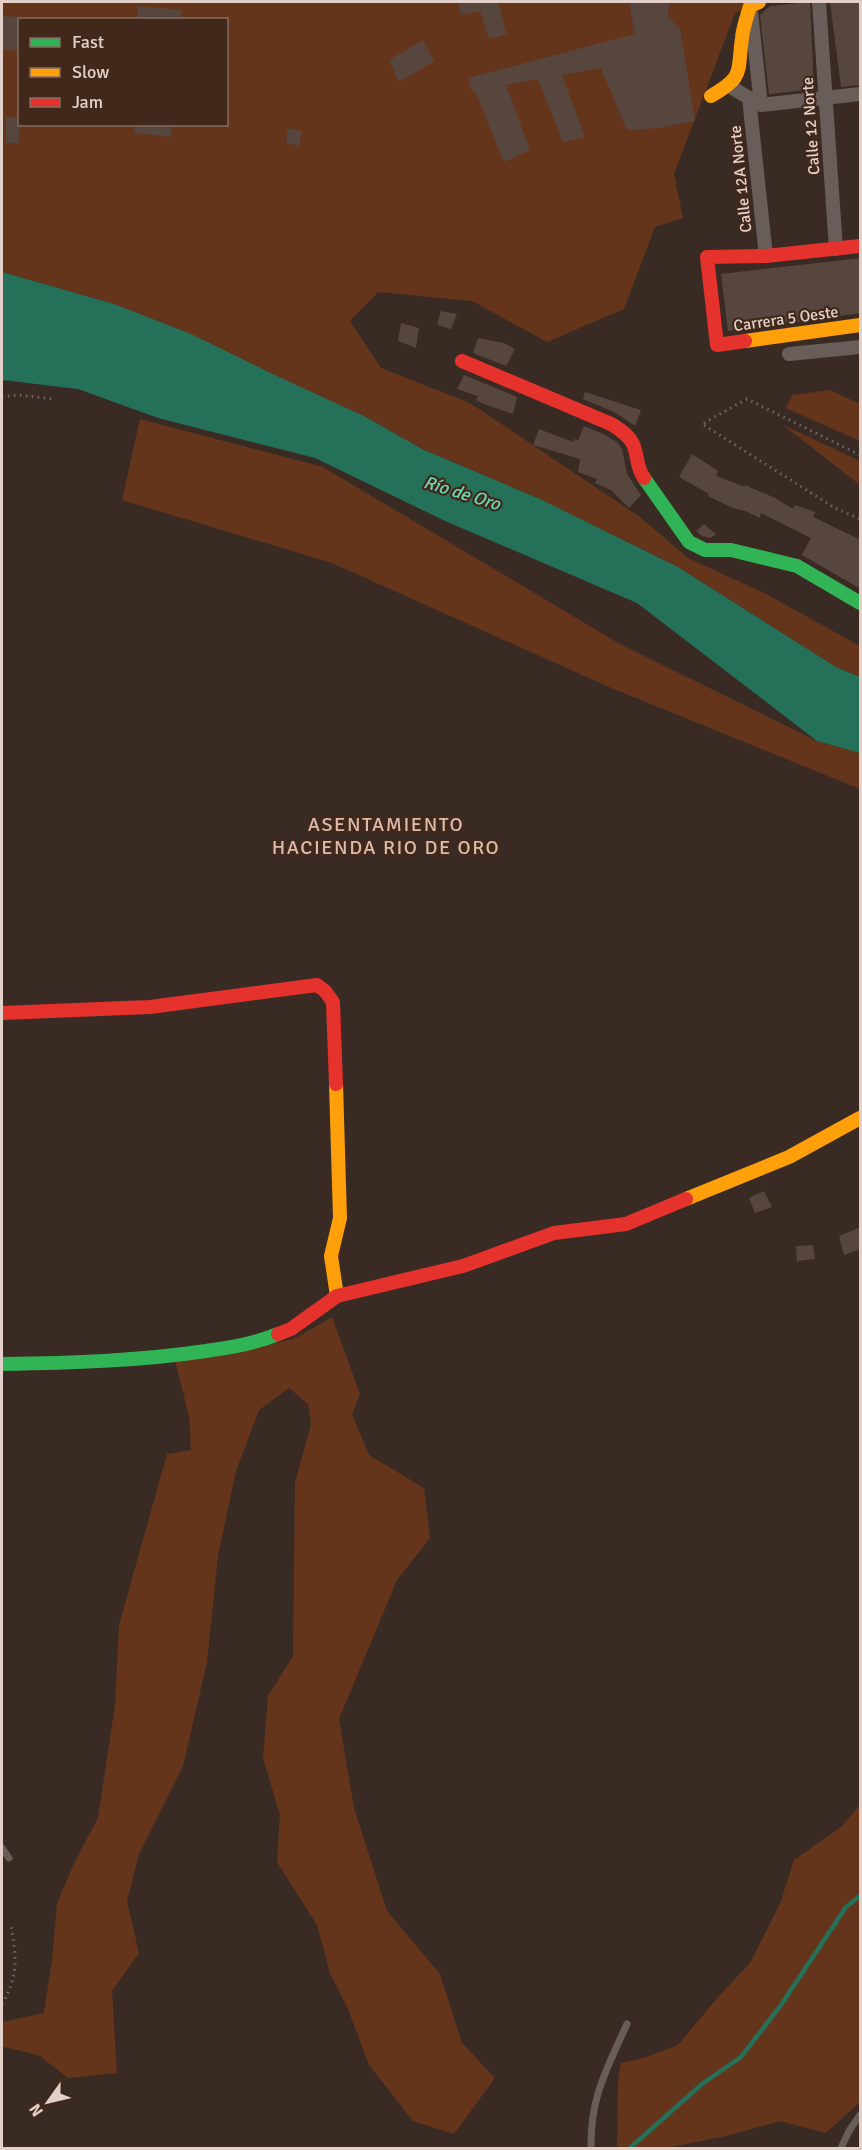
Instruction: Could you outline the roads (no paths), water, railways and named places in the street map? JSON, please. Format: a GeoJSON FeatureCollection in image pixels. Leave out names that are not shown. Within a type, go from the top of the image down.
{"type":"FeatureCollection","features":[{"type":"Feature","properties":{"kind":"street","name":"Calle 12 Norte"},"geometry":{"type":"LineString","coordinates":[[819,2],[836,249]]}},
{"type":"Feature","properties":{"kind":"street"},"geometry":{"type":"LineString","coordinates":[[754,4],[761,105]]}},
{"type":"Feature","properties":{"kind":"street"},"geometry":{"type":"LineString","coordinates":[[711,96],[729,87],[736,78],[741,65],[743,30],[754,4]]}},
{"type":"Feature","properties":{"kind":"street"},"geometry":{"type":"LineString","coordinates":[[729,87],[761,105],[861,94]]}},
{"type":"Feature","properties":{"kind":"street","name":"Calle 12A Norte"},"geometry":{"type":"LineString","coordinates":[[748,98],[766,256]]}},
{"type":"Feature","properties":{"kind":"street"},"geometry":{"type":"LineString","coordinates":[[766,256],[861,246]]}},
{"type":"Feature","properties":{"kind":"street","name":"Carrera 5 Oeste"},"geometry":{"type":"LineString","coordinates":[[766,256],[707,256],[717,345],[861,325]]}},
{"type":"Feature","properties":{"kind":"street"},"geometry":{"type":"LineString","coordinates":[[789,354],[861,347]]}},
{"type":"Feature","properties":{"kind":"street"},"geometry":{"type":"LineString","coordinates":[[462,362],[611,424],[625,433],[633,444],[639,471],[689,542],[696,547],[705,550],[731,550],[797,566],[861,603]]}},
{"type":"Feature","properties":{"kind":"street"},"geometry":{"type":"LineString","coordinates":[[2,1013],[150,1007],[317,985],[325,991],[333,1002],[340,1218],[331,1256],[337,1296]]}},
{"type":"Feature","properties":{"kind":"street"},"geometry":{"type":"LineString","coordinates":[[2,1364],[109,1362],[173,1356],[257,1343],[291,1329],[337,1296],[463,1266],[555,1233],[626,1224],[789,1157],[861,1118]]}},
{"type":"Feature","properties":{"kind":"lane"},"geometry":{"type":"LineString","coordinates":[[2,1848],[9,1858]]}},
{"type":"Feature","properties":{"kind":"lane"},"geometry":{"type":"LineString","coordinates":[[591,2148],[590,2123],[597,2092],[627,2024]]}},
{"type":"Feature","properties":{"kind":"lane"},"geometry":{"type":"LineString","coordinates":[[841,2148],[849,2131],[861,2115]]}},
{"type":"Feature","properties":{"kind":"water","name":"Río de Oro"},"geometry":{"type":"Polygon","coordinates":[[[2,272],[114,304],[191,334],[364,416],[422,449],[540,499],[678,567],[836,667],[860,677],[860,753],[817,741],[637,603],[443,520],[315,458],[158,418],[78,389],[2,380],[2,272]]]}},
{"type":"Feature","properties":{"kind":"waterway"},"geometry":{"type":"LineString","coordinates":[[630,2148],[702,2084],[741,2057],[781,2005],[846,1907],[860,1896]]}},
{"type":"Feature","properties":{"kind":"district","name":"ASENTAMIENTO HACIENDA RIO DE ORO"},"geometry":{"type":"Point","coordinates":[386,836]}}]}
